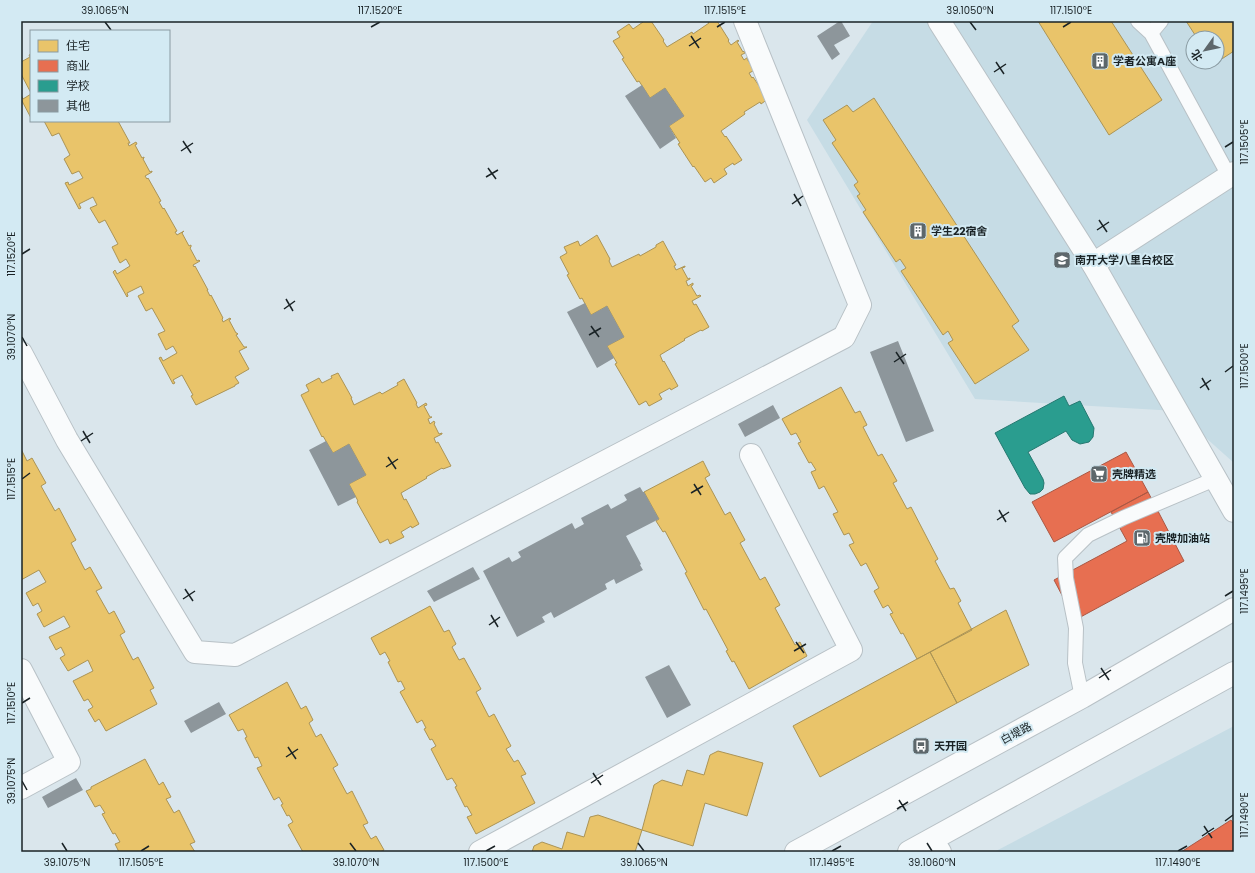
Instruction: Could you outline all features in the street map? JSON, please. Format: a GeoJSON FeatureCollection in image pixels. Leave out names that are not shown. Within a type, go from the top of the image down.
{"type":"FeatureCollection","features":[{"type":"Feature","properties":{"kind":"street"},"geometry":{"type":"LineString","coordinates":[[21,352],[67,440],[195,652],[235,654],[844,337],[860,306],[746,21]]}},
{"type":"Feature","properties":{"kind":"street"},"geometry":{"type":"LineString","coordinates":[[939,21],[1093,264],[1234,511]]}},
{"type":"Feature","properties":{"kind":"street"},"geometry":{"type":"LineString","coordinates":[[1093,264],[1232,174]]}},
{"type":"Feature","properties":{"kind":"street"},"geometry":{"type":"LineString","coordinates":[[480,852],[851,650],[752,455]]}},
{"type":"Feature","properties":{"kind":"street","name":"白堤路"},"geometry":{"type":"LineString","coordinates":[[796,852],[1082,697],[1234,609]]}},
{"type":"Feature","properties":{"kind":"street"},"geometry":{"type":"LineString","coordinates":[[1171,645],[1234,624]]}},
{"type":"Feature","properties":{"kind":"street"},"geometry":{"type":"LineString","coordinates":[[21,670],[69,762],[21,788]]}},
{"type":"Feature","properties":{"kind":"street"},"geometry":{"type":"LineString","coordinates":[[909,852],[936,846],[1234,673]]}},
{"type":"Feature","properties":{"kind":"lane"},"geometry":{"type":"LineString","coordinates":[[1138,21],[1151,33],[1232,174]]}},
{"type":"Feature","properties":{"kind":"lane"},"geometry":{"type":"LineString","coordinates":[[1151,33],[1161,21]]}},
{"type":"Feature","properties":{"kind":"lane"},"geometry":{"type":"LineString","coordinates":[[1082,697],[1075,663],[1076,628],[1066,578],[1064,558],[1088,535],[1123,518],[1215,479]]}},
{"type":"Feature","properties":{"kind":"shaded area","name":"南开大学八里台校区"},"geometry":{"type":"Polygon","coordinates":[[[873,21],[1234,21],[1234,463],[1176,411],[975,399],[807,120],[873,21]]]}},
{"type":"Feature","properties":{"kind":"shaded area"},"geometry":{"type":"Polygon","coordinates":[[[1234,726],[1234,852],[994,852],[1234,726]]]}},
{"type":"Feature","properties":{"kind":"building: 住宅"},"geometry":{"type":"Polygon","coordinates":[[[642,21],[651,21],[667,47],[692,32],[693,34],[709,23],[709,21],[717,21],[731,45],[738,40],[739,41],[737,42],[745,53],[741,55],[744,60],[748,57],[747,59],[754,69],[757,69],[749,73],[768,99],[744,112],[745,114],[721,131],[742,160],[734,165],[733,163],[724,169],[727,174],[714,183],[711,178],[705,182],[678,144],[680,143],[669,126],[684,116],[665,88],[650,98],[639,81],[637,82],[622,59],[624,58],[613,41],[620,37],[617,32],[629,24],[633,29],[643,22],[642,21]]]}},
{"type":"Feature","properties":{"kind":"building: 住宅","name":"学者公寓A座"},"geometry":{"type":"Polygon","coordinates":[[[1038,21],[1111,21],[1162,100],[1109,135],[1038,21]]]}},
{"type":"Feature","properties":{"kind":"building: 住宅"},"geometry":{"type":"Polygon","coordinates":[[[1186,21],[1234,21],[1234,51],[1225,57],[1225,30],[1192,30],[1186,21]]]}},
{"type":"Feature","properties":{"kind":"building: 住宅"},"geometry":{"type":"Polygon","coordinates":[[[30,57],[30,91],[21,74],[21,62],[30,57]]]}},
{"type":"Feature","properties":{"kind":"building: 住宅"},"geometry":{"type":"Polygon","coordinates":[[[21,95],[23,99],[30,95],[30,116],[21,99],[21,95]]]}},
{"type":"Feature","properties":{"kind":"building: 住宅","name":"学生22宿舍"},"geometry":{"type":"Polygon","coordinates":[[[874,98],[1019,321],[1012,326],[1029,350],[975,384],[948,343],[953,340],[948,331],[943,335],[901,271],[906,268],[900,259],[896,262],[863,212],[866,210],[857,196],[860,194],[854,185],[858,182],[832,143],[836,140],[823,120],[847,105],[853,112],[874,98]]]}},
{"type":"Feature","properties":{"kind":"building: 住宅"},"geometry":{"type":"Polygon","coordinates":[[[45,122],[119,122],[130,143],[128,143],[129,146],[136,142],[137,144],[135,145],[142,158],[144,157],[143,159],[150,172],[152,171],[145,176],[147,179],[148,178],[161,201],[159,202],[177,231],[175,232],[177,235],[184,231],[182,233],[189,246],[191,245],[190,248],[197,261],[200,261],[193,265],[194,267],[195,266],[210,296],[211,295],[223,318],[223,322],[230,318],[231,319],[229,320],[238,334],[236,335],[244,347],[247,347],[239,351],[249,369],[235,377],[239,383],[235,386],[196,405],[191,396],[193,395],[182,375],[173,380],[175,383],[173,384],[159,358],[161,357],[163,361],[177,353],[173,346],[166,350],[158,334],[165,331],[152,308],[146,311],[138,296],[144,293],[141,286],[127,293],[127,297],[113,272],[115,270],[117,274],[130,266],[126,259],[120,263],[112,247],[118,244],[105,220],[99,223],[90,208],[97,205],[93,197],[79,204],[81,208],[79,209],[65,183],[68,182],[69,185],[83,178],[79,171],[72,174],[64,159],[70,155],[59,133],[52,136],[45,122]]]}},
{"type":"Feature","properties":{"kind":"building: 住宅"},"geometry":{"type":"Polygon","coordinates":[[[597,235],[610,259],[609,261],[612,267],[639,254],[640,256],[656,247],[656,245],[663,241],[676,265],[674,266],[676,270],[685,266],[682,268],[688,279],[690,278],[686,281],[688,286],[693,283],[691,286],[697,296],[701,296],[692,301],[694,305],[696,304],[709,327],[684,339],[685,340],[660,355],[678,386],[671,390],[670,388],[659,394],[662,399],[649,406],[646,401],[639,405],[615,364],[617,363],[607,346],[624,337],[607,306],[591,315],[582,298],[580,299],[567,275],[569,274],[560,257],[567,253],[564,247],[578,241],[580,246],[597,235]]]}},
{"type":"Feature","properties":{"kind":"building: 住宅"},"geometry":{"type":"Polygon","coordinates":[[[338,373],[352,398],[354,405],[380,392],[382,394],[398,385],[397,383],[404,379],[417,403],[418,408],[426,403],[427,405],[424,406],[430,417],[432,417],[428,419],[430,424],[434,421],[439,434],[442,433],[434,438],[436,443],[438,442],[451,466],[442,468],[401,493],[404,500],[406,499],[419,524],[412,528],[411,526],[401,532],[404,537],[390,544],[388,539],[380,543],[357,502],[358,501],[349,484],[366,475],[349,444],[333,453],[323,436],[322,437],[301,395],[309,391],[306,385],[319,378],[322,383],[338,373]]]}},
{"type":"Feature","properties":{"kind":"building: 住宅"},"geometry":{"type":"Polygon","coordinates":[[[841,387],[855,413],[860,411],[867,425],[863,427],[878,456],[882,454],[897,481],[893,483],[907,509],[911,507],[938,559],[935,561],[950,589],[954,588],[961,601],[958,603],[972,630],[917,659],[903,633],[901,634],[890,614],[893,613],[888,605],[883,608],[874,591],[879,588],[866,563],[861,566],[849,545],[854,543],[849,533],[844,535],[833,514],[838,512],[824,486],[819,489],[811,472],[816,470],[811,462],[809,463],[798,443],[801,442],[796,433],[791,435],[782,419],[841,387]]]}},
{"type":"Feature","properties":{"kind":"building: 住宅"},"geometry":{"type":"Polygon","coordinates":[[[21,449],[27,461],[32,458],[46,483],[41,486],[55,511],[59,508],[76,540],[71,543],[85,570],[90,567],[102,588],[96,591],[109,614],[114,611],[125,632],[120,635],[133,660],[138,657],[154,688],[150,690],[157,704],[106,731],[99,719],[95,722],[88,710],[93,707],[88,699],[84,701],[73,681],[93,671],[88,660],[68,671],[60,658],[65,655],[61,647],[56,650],[49,637],[70,627],[64,616],[44,627],[37,614],[42,611],[38,603],[33,606],[26,593],[46,582],[39,570],[21,580],[21,449]]]}},
{"type":"Feature","properties":{"kind":"building: 住宅"},"geometry":{"type":"Polygon","coordinates":[[[703,461],[710,475],[705,478],[725,515],[730,512],[745,540],[740,543],[760,580],[765,577],[780,605],[775,608],[795,645],[800,642],[807,656],[749,689],[734,661],[732,662],[726,651],[728,650],[706,609],[704,610],[685,573],[687,572],[665,531],[663,532],[656,521],[659,519],[644,492],[703,461]]]}},
{"type":"Feature","properties":{"kind":"building: 住宅"},"geometry":{"type":"Polygon","coordinates":[[[430,606],[444,632],[449,630],[456,644],[452,647],[459,660],[464,658],[481,689],[476,692],[489,717],[494,714],[511,746],[506,749],[514,762],[518,760],[526,774],[521,776],[535,803],[476,834],[467,817],[472,815],[467,806],[465,807],[455,787],[457,786],[452,778],[447,780],[431,749],[436,746],[432,739],[430,740],[424,729],[426,728],[422,720],[417,723],[400,692],[405,689],[401,681],[398,682],[388,662],[390,661],[385,652],[380,655],[371,638],[430,606]]]}},
{"type":"Feature","properties":{"kind":"building: 住宅"},"geometry":{"type":"Polygon","coordinates":[[[1006,610],[1029,665],[957,703],[930,652],[1006,610]]]}},
{"type":"Feature","properties":{"kind":"building: 住宅"},"geometry":{"type":"Polygon","coordinates":[[[930,652],[957,703],[820,777],[793,726],[930,652]]]}},
{"type":"Feature","properties":{"kind":"building: 住宅"},"geometry":{"type":"Polygon","coordinates":[[[287,682],[301,709],[306,706],[313,720],[309,723],[316,737],[321,734],[338,765],[333,768],[347,794],[352,791],[368,823],[363,825],[371,839],[376,836],[384,850],[380,852],[303,852],[288,825],[293,822],[289,815],[287,816],[281,805],[283,804],[279,797],[274,800],[257,768],[262,766],[258,757],[255,758],[245,738],[247,737],[243,729],[238,731],[229,715],[287,682]]]}},
{"type":"Feature","properties":{"kind":"building: 住宅"},"geometry":{"type":"Polygon","coordinates":[[[718,751],[763,763],[747,816],[705,803],[693,846],[642,830],[654,785],[662,780],[682,786],[687,770],[704,775],[710,755],[718,751]]]}},
{"type":"Feature","properties":{"kind":"building: 住宅"},"geometry":{"type":"Polygon","coordinates":[[[145,759],[159,785],[163,782],[171,797],[166,799],[174,813],[179,810],[195,842],[190,844],[195,852],[119,852],[115,844],[120,842],[115,833],[113,834],[102,814],[105,813],[100,805],[95,807],[86,791],[145,759]]]}},
{"type":"Feature","properties":{"kind":"building: 住宅"},"geometry":{"type":"Polygon","coordinates":[[[598,815],[642,830],[635,852],[532,852],[534,846],[542,842],[562,849],[567,832],[584,837],[590,817],[598,815]]]}},
{"type":"Feature","properties":{"kind":"building: 商业"},"geometry":{"type":"Polygon","coordinates":[[[1126,452],[1148,492],[1054,542],[1032,502],[1126,452]]]}},
{"type":"Feature","properties":{"kind":"building: 商业"},"geometry":{"type":"Polygon","coordinates":[[[1148,492],[1184,561],[1075,620],[1054,580],[1127,541],[1111,512],[1148,492]]]}},
{"type":"Feature","properties":{"kind":"building: 商业"},"geometry":{"type":"Polygon","coordinates":[[[1231,820],[1234,824],[1234,852],[1181,852],[1231,820]]]}},
{"type":"Feature","properties":{"kind":"building: 学校"},"geometry":{"type":"Polygon","coordinates":[[[1064,396],[1069,406],[1080,401],[1094,428],[1093,437],[1089,442],[1080,444],[1072,440],[1066,431],[1028,452],[1044,483],[1043,489],[1040,492],[1030,494],[1025,488],[995,433],[1064,396]]]}},
{"type":"Feature","properties":{"kind":"building: 其他"},"geometry":{"type":"Polygon","coordinates":[[[840,21],[850,36],[834,45],[840,54],[832,60],[817,36],[840,21]]]}},
{"type":"Feature","properties":{"kind":"building: 其他"},"geometry":{"type":"Polygon","coordinates":[[[642,85],[650,98],[665,88],[684,116],[669,126],[676,138],[660,149],[625,96],[642,85]]]}},
{"type":"Feature","properties":{"kind":"building: 其他"},"geometry":{"type":"Polygon","coordinates":[[[585,303],[591,315],[607,306],[624,337],[607,346],[614,358],[597,368],[567,312],[585,303]]]}},
{"type":"Feature","properties":{"kind":"building: 其他"},"geometry":{"type":"Polygon","coordinates":[[[898,341],[934,431],[906,442],[870,352],[898,341]]]}},
{"type":"Feature","properties":{"kind":"building: 其他"},"geometry":{"type":"Polygon","coordinates":[[[773,405],[780,418],[745,437],[738,424],[773,405]]]}},
{"type":"Feature","properties":{"kind":"building: 其他"},"geometry":{"type":"Polygon","coordinates":[[[326,441],[333,453],[349,444],[366,475],[349,484],[356,497],[338,506],[309,450],[326,441]]]}},
{"type":"Feature","properties":{"kind":"building: 其他"},"geometry":{"type":"Polygon","coordinates":[[[640,487],[659,519],[626,536],[643,570],[616,584],[614,579],[605,584],[607,589],[554,618],[551,612],[542,617],[545,622],[517,637],[483,571],[509,557],[512,562],[518,559],[521,557],[518,552],[572,523],[575,529],[584,524],[581,518],[608,504],[611,509],[627,500],[624,495],[640,487]]]}},
{"type":"Feature","properties":{"kind":"building: 其他"},"geometry":{"type":"Polygon","coordinates":[[[473,567],[480,579],[434,602],[427,591],[473,567]]]}},
{"type":"Feature","properties":{"kind":"building: 其他"},"geometry":{"type":"Polygon","coordinates":[[[669,665],[691,705],[667,718],[645,677],[669,665]]]}},
{"type":"Feature","properties":{"kind":"building: 其他"},"geometry":{"type":"Polygon","coordinates":[[[219,702],[226,714],[191,733],[184,721],[219,702]]]}},
{"type":"Feature","properties":{"kind":"building: 其他"},"geometry":{"type":"Polygon","coordinates":[[[76,778],[83,790],[48,808],[42,797],[76,778]]]}},
{"type":"Feature","properties":{"kind":"place","name":"学者公寓A座"},"geometry":{"type":"Point","coordinates":[1100,61]}},
{"type":"Feature","properties":{"kind":"place","name":"学生22宿舍"},"geometry":{"type":"Point","coordinates":[918,231]}},
{"type":"Feature","properties":{"kind":"place","name":"南开大学八里台校区"},"geometry":{"type":"Point","coordinates":[1062,260]}},
{"type":"Feature","properties":{"kind":"place","name":"壳牌精选"},"geometry":{"type":"Point","coordinates":[1099,474]}},
{"type":"Feature","properties":{"kind":"place","name":"壳牌加油站"},"geometry":{"type":"Point","coordinates":[1142,538]}},
{"type":"Feature","properties":{"kind":"place","name":"天开园"},"geometry":{"type":"Point","coordinates":[921,746]}}]}
